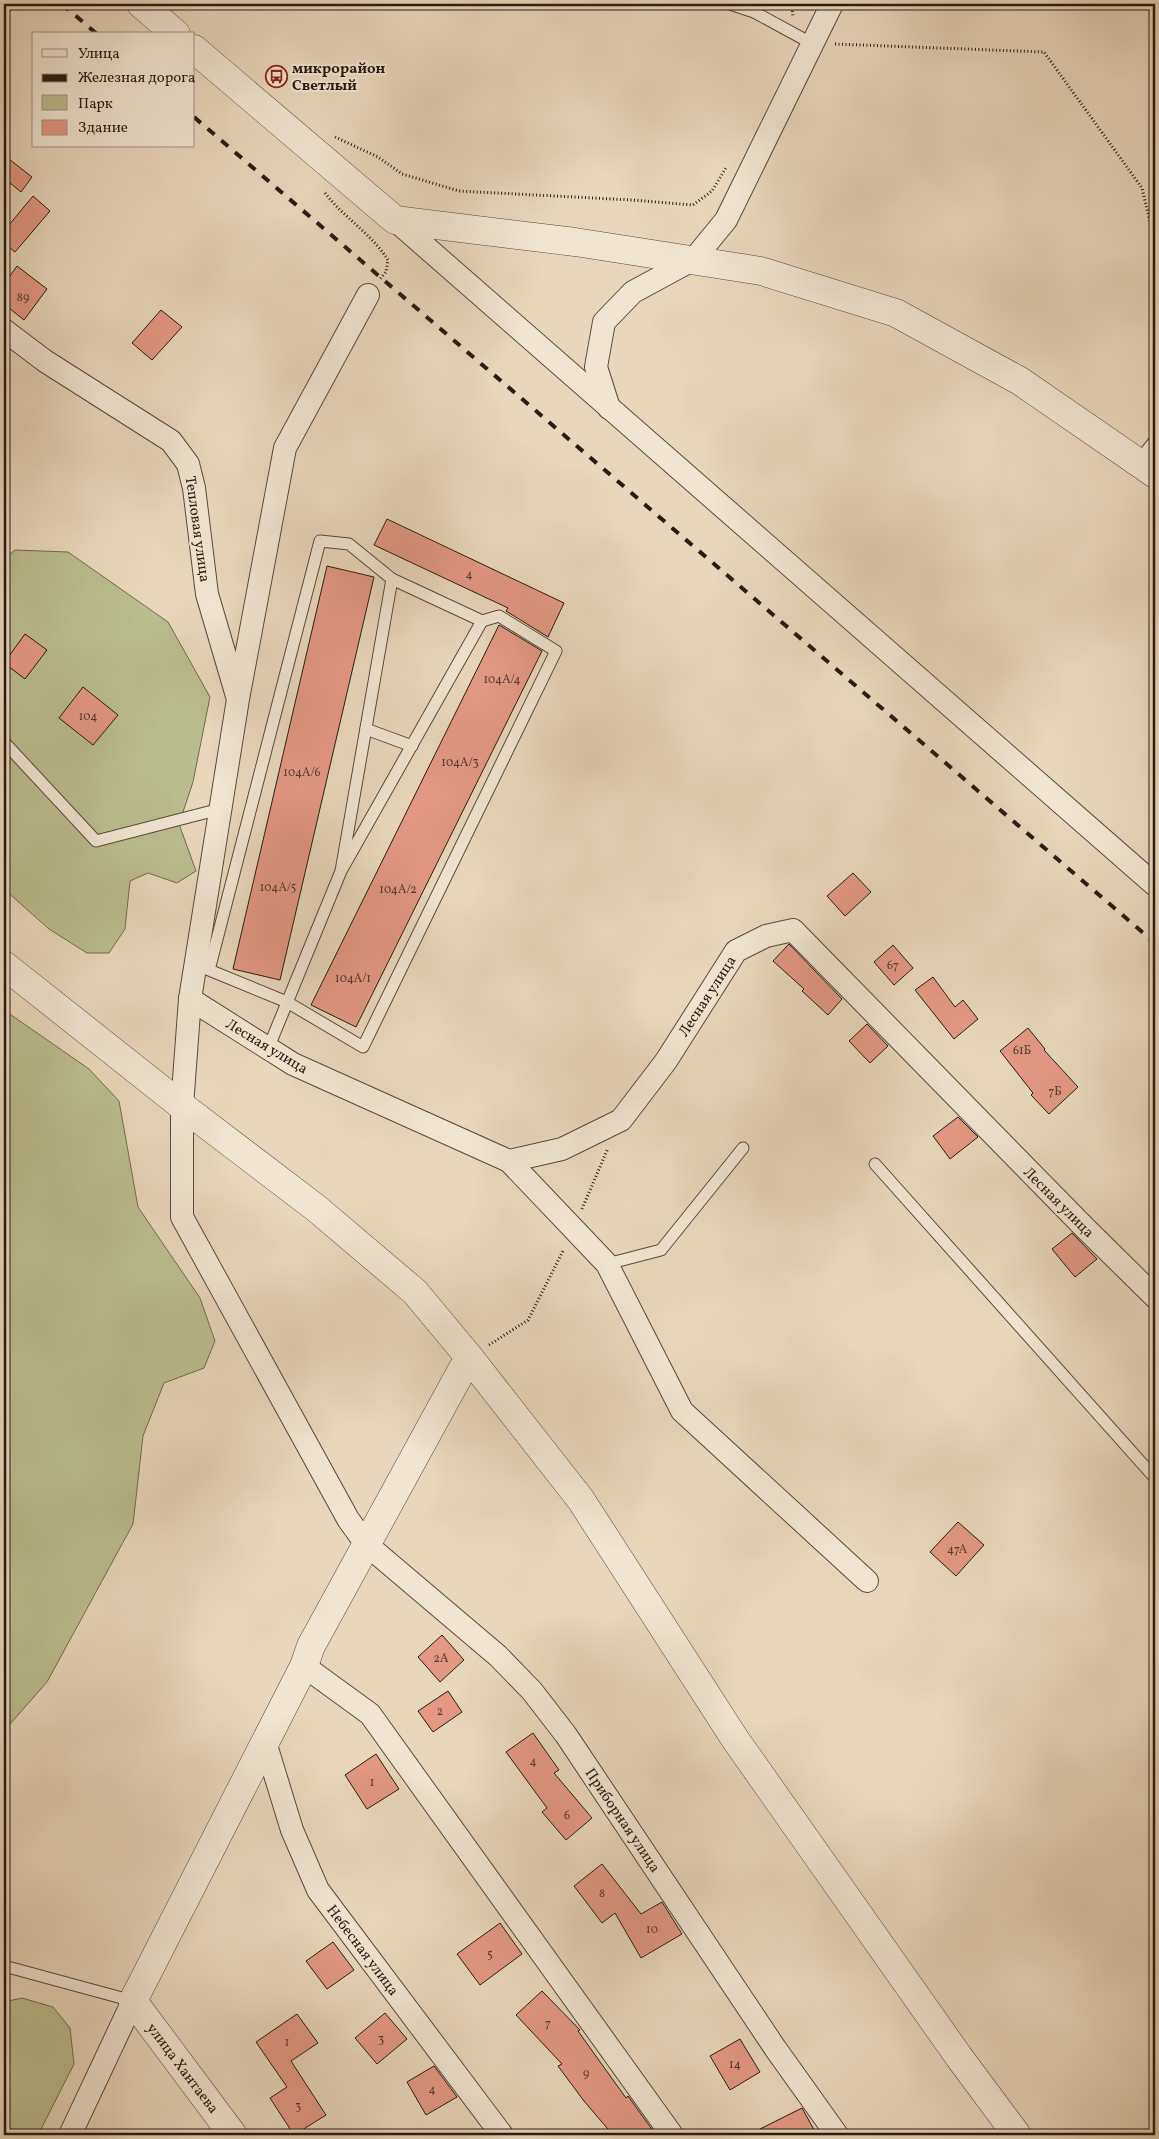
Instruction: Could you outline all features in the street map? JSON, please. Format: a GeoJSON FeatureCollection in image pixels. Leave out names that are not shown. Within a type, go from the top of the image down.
{"type":"FeatureCollection","features":[{"type":"Feature","properties":{"kind":"street"},"geometry":{"type":"LineString","coordinates":[[141,4],[174,32]]}},
{"type":"Feature","properties":{"kind":"street"},"geometry":{"type":"LineString","coordinates":[[609,408],[596,367],[604,322],[633,292],[694,260],[726,220],[804,40],[832,4]]}},
{"type":"Feature","properties":{"kind":"street"},"geometry":{"type":"LineString","coordinates":[[195,50],[395,220],[1155,885]]}},
{"type":"Feature","properties":{"kind":"street"},"geometry":{"type":"LineString","coordinates":[[395,220],[575,242],[761,271],[896,313],[1020,380],[1146,468]]}},
{"type":"Feature","properties":{"kind":"street","name":"Приборная улица"},"geometry":{"type":"LineString","coordinates":[[368,295],[285,448],[238,699],[190,999],[182,1106],[182,1217],[348,1519],[366,1544],[498,1656],[532,1691],[566,1735],[775,2048],[836,2135]]}},
{"type":"Feature","properties":{"kind":"street","name":"Тепловая улица"},"geometry":{"type":"LineString","coordinates":[[4,330],[46,361],[172,441],[188,464],[194,488],[207,594],[238,699]]}},
{"type":"Feature","properties":{"kind":"street","name":"Лесная улица"},"geometry":{"type":"LineString","coordinates":[[190,999],[292,1064],[509,1161],[562,1149],[621,1120],[666,1061],[736,950],[766,936],[793,930],[1155,1297]]}},
{"type":"Feature","properties":{"kind":"street"},"geometry":{"type":"LineString","coordinates":[[4,965],[182,1106],[316,1208],[415,1292],[469,1357],[581,1500],[735,1739],[959,2057],[1017,2135]]}},
{"type":"Feature","properties":{"kind":"street"},"geometry":{"type":"LineString","coordinates":[[509,1161],[607,1264],[682,1411],[866,1581]]}},
{"type":"Feature","properties":{"kind":"street"},"geometry":{"type":"LineString","coordinates":[[70,2135],[133,2001],[304,1666],[311,1646],[469,1357]]}},
{"type":"Feature","properties":{"kind":"street"},"geometry":{"type":"LineString","coordinates":[[304,1666],[370,1714],[672,2135]]}},
{"type":"Feature","properties":{"kind":"street","name":"Небесная улица"},"geometry":{"type":"LineString","coordinates":[[265,1742],[292,1830],[318,1890],[502,2135]]}},
{"type":"Feature","properties":{"kind":"street","name":"улица Хантаева"},"geometry":{"type":"LineString","coordinates":[[133,2001],[233,2135]]}},
{"type":"Feature","properties":{"kind":"lane"},"geometry":{"type":"LineString","coordinates":[[730,4],[757,8],[804,40]]}},
{"type":"Feature","properties":{"kind":"lane"},"geometry":{"type":"LineString","coordinates":[[1146,468],[1155,440]]}},
{"type":"Feature","properties":{"kind":"lane"},"geometry":{"type":"LineString","coordinates":[[320,541],[349,544],[392,579],[482,621],[499,616],[556,651],[363,1047],[287,1002],[209,970],[320,541]]}},
{"type":"Feature","properties":{"kind":"lane"},"geometry":{"type":"LineString","coordinates":[[342,871],[392,579]]}},
{"type":"Feature","properties":{"kind":"lane"},"geometry":{"type":"LineString","coordinates":[[268,1049],[342,871],[482,621]]}},
{"type":"Feature","properties":{"kind":"lane"},"geometry":{"type":"LineString","coordinates":[[366,729],[412,746]]}},
{"type":"Feature","properties":{"kind":"lane"},"geometry":{"type":"LineString","coordinates":[[4,742],[96,841],[220,809]]}},
{"type":"Feature","properties":{"kind":"lane"},"geometry":{"type":"LineString","coordinates":[[607,1264],[661,1250],[742,1148]]}},
{"type":"Feature","properties":{"kind":"lane"},"geometry":{"type":"LineString","coordinates":[[875,1164],[1155,1478]]}},
{"type":"Feature","properties":{"kind":"lane"},"geometry":{"type":"LineString","coordinates":[[4,1966],[133,2001]]}},
{"type":"Feature","properties":{"kind":"path"},"geometry":{"type":"LineString","coordinates":[[793,4],[792,7],[804,40],[1044,52],[1142,188],[1155,244]]}},
{"type":"Feature","properties":{"kind":"path"},"geometry":{"type":"LineString","coordinates":[[334,136],[378,157],[402,174],[459,191],[632,200],[693,206],[712,191],[732,159]]}},
{"type":"Feature","properties":{"kind":"path"},"geometry":{"type":"LineString","coordinates":[[323,190],[339,211],[368,234],[388,260],[386,272],[368,295]]}},
{"type":"Feature","properties":{"kind":"path"},"geometry":{"type":"LineString","coordinates":[[469,1357],[528,1320],[574,1229],[621,1120]]}},
{"type":"Feature","properties":{"kind":"green space"},"geometry":{"type":"Polygon","coordinates":[[[15,550],[68,552],[168,622],[210,697],[193,782],[179,824],[196,871],[177,883],[148,873],[130,881],[125,929],[109,953],[87,953],[49,929],[4,889],[4,559],[15,550]]]}},
{"type":"Feature","properties":{"kind":"green space"},"geometry":{"type":"Polygon","coordinates":[[[4,1010],[89,1069],[119,1101],[138,1207],[200,1298],[215,1341],[204,1368],[164,1383],[143,1436],[133,1524],[47,1682],[4,1731],[4,1010]]]}},
{"type":"Feature","properties":{"kind":"green space"},"geometry":{"type":"Polygon","coordinates":[[[22,1998],[53,2007],[70,2028],[74,2064],[38,2135],[4,2135],[4,2002],[22,1998]]]}},
{"type":"Feature","properties":{"kind":"building"},"geometry":{"type":"Polygon","coordinates":[[[4,155],[32,177],[21,192],[4,178],[4,155]]]}},
{"type":"Feature","properties":{"kind":"building"},"geometry":{"type":"Polygon","coordinates":[[[33,196],[50,211],[15,252],[4,243],[4,231],[33,196]]]}},
{"type":"Feature","properties":{"kind":"building"},"geometry":{"type":"Polygon","coordinates":[[[17,266],[47,289],[24,320],[4,304],[4,284],[17,266]]]}},
{"type":"Feature","properties":{"kind":"building"},"geometry":{"type":"Polygon","coordinates":[[[161,310],[182,327],[152,360],[132,343],[161,310]]]}},
{"type":"Feature","properties":{"kind":"building"},"geometry":{"type":"Polygon","coordinates":[[[387,519],[564,603],[548,637],[506,611],[508,608],[374,545],[387,519]]]}},
{"type":"Feature","properties":{"kind":"building"},"geometry":{"type":"Polygon","coordinates":[[[327,566],[374,577],[280,980],[233,969],[327,566]]]}},
{"type":"Feature","properties":{"kind":"building"},"geometry":{"type":"Polygon","coordinates":[[[499,625],[542,651],[356,1027],[311,1005],[499,625]]]}},
{"type":"Feature","properties":{"kind":"building"},"geometry":{"type":"Polygon","coordinates":[[[25,634],[47,650],[25,679],[4,663],[25,634]]]}},
{"type":"Feature","properties":{"kind":"building"},"geometry":{"type":"Polygon","coordinates":[[[83,687],[118,715],[93,745],[59,718],[83,687]]]}},
{"type":"Feature","properties":{"kind":"building"},"geometry":{"type":"Polygon","coordinates":[[[853,873],[871,892],[845,916],[827,896],[853,873]]]}},
{"type":"Feature","properties":{"kind":"building"},"geometry":{"type":"Polygon","coordinates":[[[789,944],[842,999],[828,1015],[802,991],[804,989],[773,961],[789,944]]]}},
{"type":"Feature","properties":{"kind":"building"},"geometry":{"type":"Polygon","coordinates":[[[893,945],[913,968],[894,985],[874,962],[893,945]]]}},
{"type":"Feature","properties":{"kind":"building"},"geometry":{"type":"Polygon","coordinates":[[[933,977],[955,1007],[963,1000],[978,1019],[954,1039],[915,990],[933,977]]]}},
{"type":"Feature","properties":{"kind":"building"},"geometry":{"type":"Polygon","coordinates":[[[867,1024],[888,1046],[870,1063],[849,1041],[867,1024]]]}},
{"type":"Feature","properties":{"kind":"building"},"geometry":{"type":"Polygon","coordinates":[[[1028,1028],[1044,1050],[1078,1087],[1049,1114],[1031,1095],[1033,1093],[1000,1051],[1028,1028]]]}},
{"type":"Feature","properties":{"kind":"building"},"geometry":{"type":"Polygon","coordinates":[[[958,1117],[978,1137],[950,1159],[933,1136],[958,1117]]]}},
{"type":"Feature","properties":{"kind":"building"},"geometry":{"type":"Polygon","coordinates":[[[1072,1233],[1097,1259],[1075,1277],[1052,1249],[1072,1233]]]}},
{"type":"Feature","properties":{"kind":"building"},"geometry":{"type":"Polygon","coordinates":[[[958,1522],[984,1545],[956,1576],[930,1552],[958,1522]]]}},
{"type":"Feature","properties":{"kind":"building"},"geometry":{"type":"Polygon","coordinates":[[[442,1635],[464,1660],[440,1682],[418,1657],[442,1635]]]}},
{"type":"Feature","properties":{"kind":"building"},"geometry":{"type":"Polygon","coordinates":[[[448,1691],[462,1712],[433,1732],[418,1711],[448,1691]]]}},
{"type":"Feature","properties":{"kind":"building"},"geometry":{"type":"Polygon","coordinates":[[[533,1733],[559,1770],[554,1773],[592,1818],[566,1840],[542,1812],[547,1808],[506,1752],[533,1733]]]}},
{"type":"Feature","properties":{"kind":"building"},"geometry":{"type":"Polygon","coordinates":[[[376,1754],[399,1789],[367,1809],[345,1775],[376,1754]]]}},
{"type":"Feature","properties":{"kind":"building"},"geometry":{"type":"Polygon","coordinates":[[[602,1864],[641,1914],[662,1902],[682,1934],[641,1958],[615,1913],[602,1923],[574,1886],[602,1864]]]}},
{"type":"Feature","properties":{"kind":"building"},"geometry":{"type":"Polygon","coordinates":[[[500,1923],[522,1954],[480,1985],[457,1954],[500,1923]]]}},
{"type":"Feature","properties":{"kind":"building"},"geometry":{"type":"Polygon","coordinates":[[[333,1942],[354,1970],[327,1989],[306,1961],[333,1942]]]}},
{"type":"Feature","properties":{"kind":"building"},"geometry":{"type":"Polygon","coordinates":[[[542,1991],[580,2030],[578,2031],[626,2098],[628,2096],[656,2135],[613,2135],[584,2101],[558,2066],[562,2064],[516,2015],[542,1991]]]}},
{"type":"Feature","properties":{"kind":"building"},"geometry":{"type":"Polygon","coordinates":[[[385,2013],[407,2039],[377,2064],[355,2038],[385,2013]]]}},
{"type":"Feature","properties":{"kind":"building"},"geometry":{"type":"Polygon","coordinates":[[[297,2014],[318,2043],[291,2061],[326,2115],[294,2135],[270,2098],[287,2087],[256,2042],[297,2014]]]}},
{"type":"Feature","properties":{"kind":"building"},"geometry":{"type":"Polygon","coordinates":[[[740,2039],[760,2072],[730,2090],[710,2056],[740,2039]]]}},
{"type":"Feature","properties":{"kind":"building"},"geometry":{"type":"Polygon","coordinates":[[[434,2066],[457,2097],[426,2115],[407,2082],[434,2066]]]}},
{"type":"Feature","properties":{"kind":"building"},"geometry":{"type":"Polygon","coordinates":[[[802,2108],[817,2135],[748,2135],[802,2108]]]}},
{"type":"Feature","properties":{"kind":"railway"},"geometry":{"type":"LineString","coordinates":[[62,4],[95,32]]}},
{"type":"Feature","properties":{"kind":"railway"},"geometry":{"type":"LineString","coordinates":[[195,118],[1155,943]]}},
{"type":"Feature","properties":{"kind":"place","name":"микрорайон Светлый"},"geometry":{"type":"Point","coordinates":[276,77]}}]}
